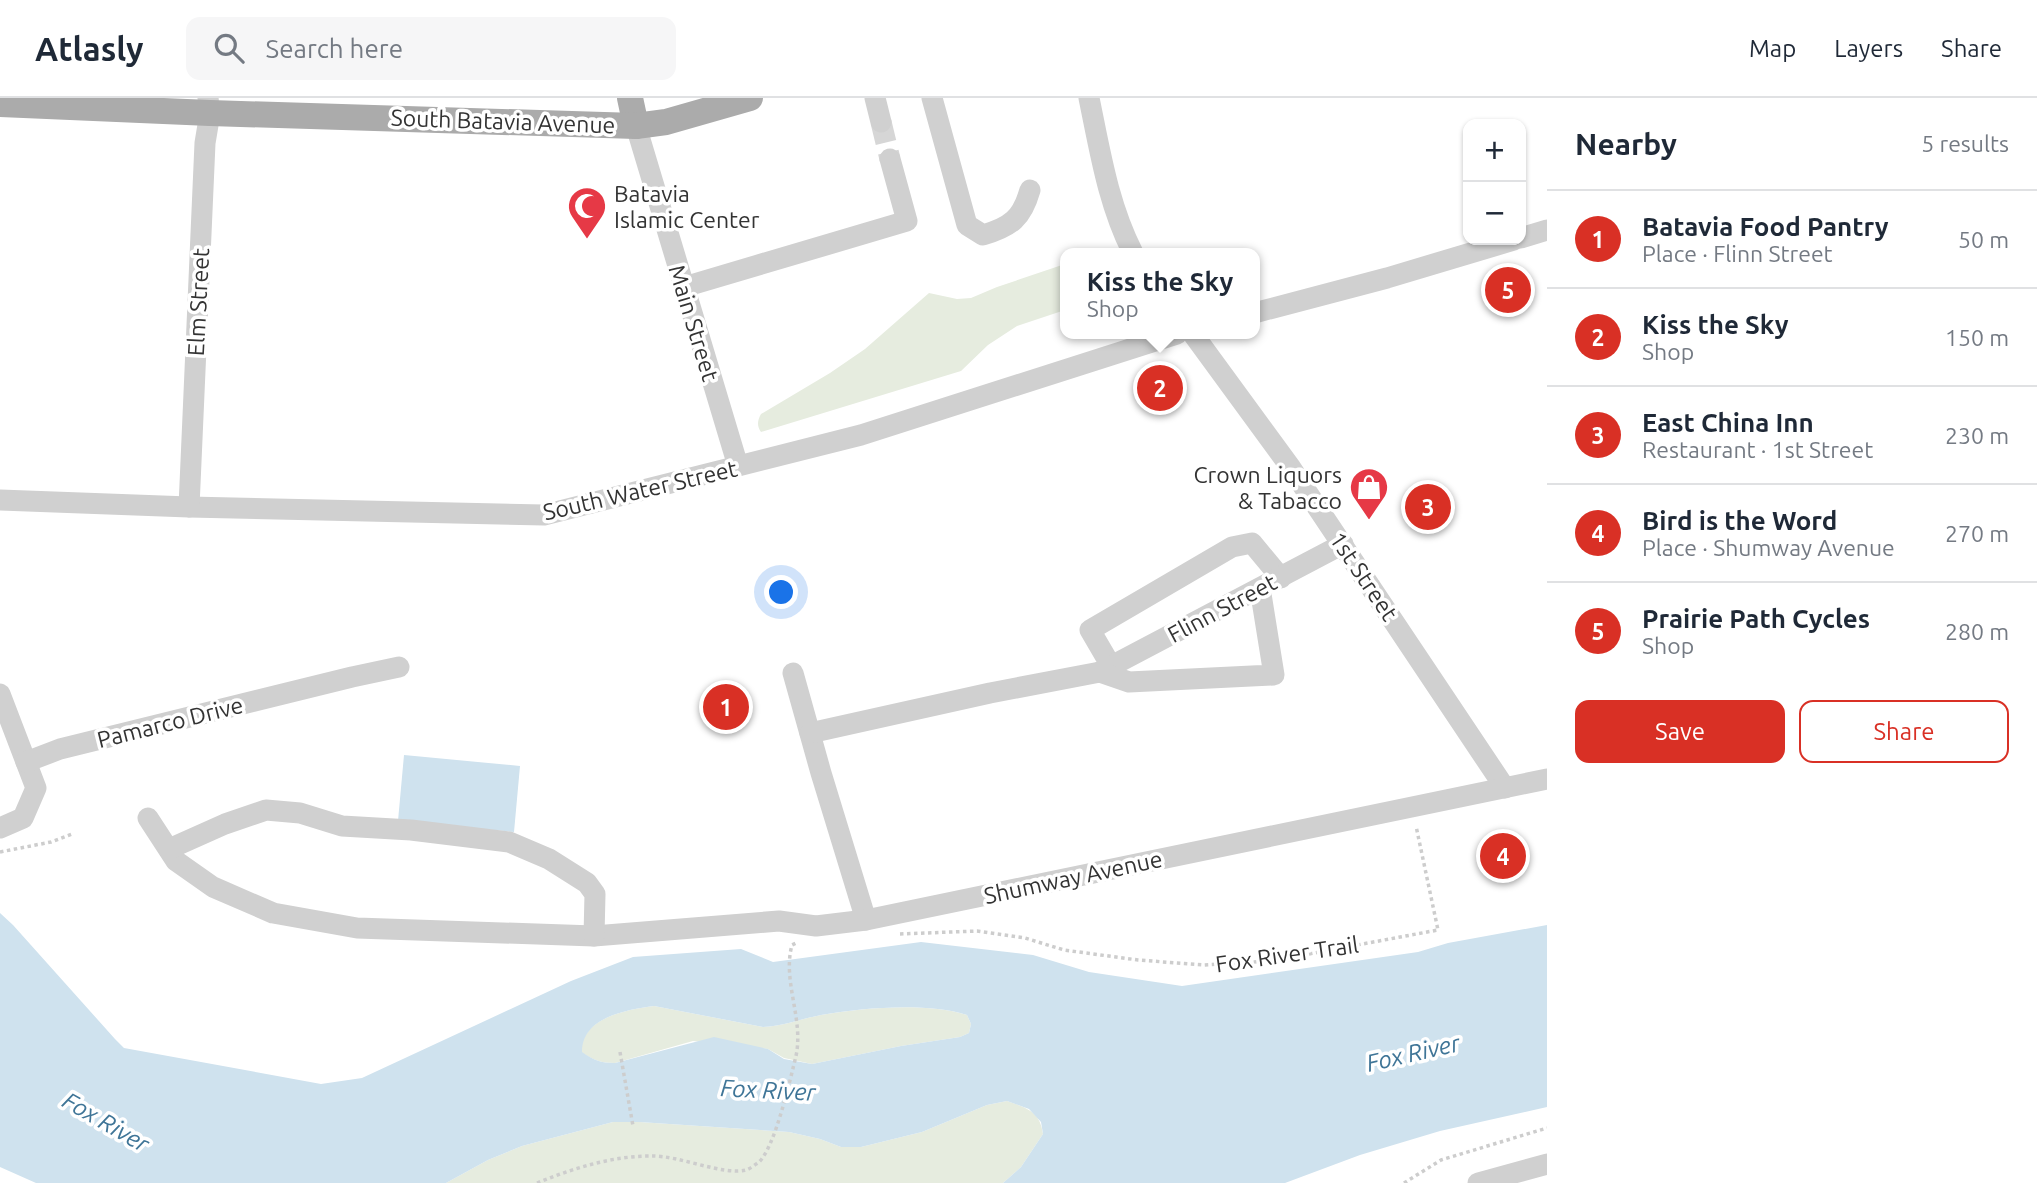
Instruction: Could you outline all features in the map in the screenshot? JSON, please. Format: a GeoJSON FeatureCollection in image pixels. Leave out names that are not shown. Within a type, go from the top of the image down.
{"type":"FeatureCollection","features":[{"type":"Feature","properties":{"kind":"main road","name":"Main Street"},"geometry":{"type":"LineString","coordinates":[[630,98],[636,126]]}},
{"type":"Feature","properties":{"kind":"main road","name":"South Batavia Avenue"},"geometry":{"type":"LineString","coordinates":[[0,104],[209,105],[636,126],[666,122],[750,98]]}},
{"type":"Feature","properties":{"kind":"street"},"geometry":{"type":"LineString","coordinates":[[874,98],[881,122]]}},
{"type":"Feature","properties":{"kind":"street"},"geometry":{"type":"LineString","coordinates":[[932,98],[967,225],[983,234],[999,230],[1013,222],[1025,207],[1030,190]]}},
{"type":"Feature","properties":{"kind":"street"},"geometry":{"type":"LineString","coordinates":[[1089,98],[1107,185],[1120,228],[1130,248]]}},
{"type":"Feature","properties":{"kind":"street","name":"Elm Street"},"geometry":{"type":"LineString","coordinates":[[189,507],[205,143],[209,105]]}},
{"type":"Feature","properties":{"kind":"street","name":"Main Street"},"geometry":{"type":"LineString","coordinates":[[636,126],[738,467]]}},
{"type":"Feature","properties":{"kind":"street"},"geometry":{"type":"LineString","coordinates":[[684,287],[906,221],[890,159]]}},
{"type":"Feature","properties":{"kind":"street"},"geometry":{"type":"LineString","coordinates":[[1526,236],[1547,230]]}},
{"type":"Feature","properties":{"kind":"street"},"geometry":{"type":"LineString","coordinates":[[1260,312],[1497,245]]}},
{"type":"Feature","properties":{"kind":"street","name":"South Water Street"},"geometry":{"type":"LineString","coordinates":[[0,500],[544,515],[861,435],[1162,339]]}},
{"type":"Feature","properties":{"kind":"street","name":"1st Street"},"geometry":{"type":"LineString","coordinates":[[1197,339],[1291,468],[1505,789]]}},
{"type":"Feature","properties":{"kind":"street"},"geometry":{"type":"LineString","coordinates":[[1105,669],[1090,630],[1232,547],[1252,543],[1281,578]]}},
{"type":"Feature","properties":{"kind":"street","name":"Flinn Street"},"geometry":{"type":"LineString","coordinates":[[1105,669],[1343,544]]}},
{"type":"Feature","properties":{"kind":"street"},"geometry":{"type":"LineString","coordinates":[[810,733],[1105,669],[1129,682],[1274,675],[1260,588]]}},
{"type":"Feature","properties":{"kind":"street","name":"Pamarco Drive"},"geometry":{"type":"LineString","coordinates":[[26,762],[60,750],[399,667]]}},
{"type":"Feature","properties":{"kind":"street"},"geometry":{"type":"LineString","coordinates":[[793,673],[866,920]]}},
{"type":"Feature","properties":{"kind":"street"},"geometry":{"type":"LineString","coordinates":[[0,694],[36,788],[23,818],[0,828]]}},
{"type":"Feature","properties":{"kind":"street","name":"Shumway Avenue"},"geometry":{"type":"LineString","coordinates":[[148,818],[176,861],[213,887],[273,913],[357,928],[594,936],[779,921],[816,926],[866,920],[1547,779]]}},
{"type":"Feature","properties":{"kind":"street"},"geometry":{"type":"LineString","coordinates":[[169,849],[225,824],[266,810],[300,813],[342,826],[411,830],[509,842],[549,859],[587,883],[595,894],[594,936]]}},
{"type":"Feature","properties":{"kind":"street"},"geometry":{"type":"LineString","coordinates":[[1478,1183],[1547,1164]]}},
{"type":"Feature","properties":{"kind":"path","name":"Fox River Trail"},"geometry":{"type":"LineString","coordinates":[[899,934],[976,931],[1025,938],[1064,950],[1204,965],[1271,961],[1438,930],[1416,826]]}},
{"type":"Feature","properties":{"kind":"path"},"geometry":{"type":"LineString","coordinates":[[0,852],[51,842],[72,834]]}},
{"type":"Feature","properties":{"kind":"path"},"geometry":{"type":"LineString","coordinates":[[537,1183],[610,1160],[653,1156],[687,1160],[725,1170],[747,1170],[761,1160],[773,1138],[796,1055],[789,958]]}},
{"type":"Feature","properties":{"kind":"path"},"geometry":{"type":"LineString","coordinates":[[620,1052],[633,1126]]}},
{"type":"Feature","properties":{"kind":"path"},"geometry":{"type":"LineString","coordinates":[[1404,1183],[1441,1160],[1547,1128]]}},
{"type":"Feature","properties":{"kind":"shaded area"},"geometry":{"type":"Polygon","coordinates":[[[1060,266],[1060,312],[1017,326],[988,345],[961,371],[761,432],[758,423],[761,414],[865,349],[929,293],[957,299],[971,298],[1060,266]]]}},
{"type":"Feature","properties":{"kind":"shaded area"},"geometry":{"type":"Polygon","coordinates":[[[654,1006],[763,1027],[856,1010],[914,1007],[967,1015],[971,1024],[969,1033],[960,1037],[812,1064],[784,1058],[768,1049],[693,1041],[615,1063],[597,1060],[581,1052],[583,1040],[597,1023],[619,1013],[654,1006]]]}},
{"type":"Feature","properties":{"kind":"shaded area"},"geometry":{"type":"Polygon","coordinates":[[[1007,1101],[1036,1115],[1043,1134],[1021,1167],[1003,1183],[446,1183],[488,1160],[522,1146],[613,1122],[789,1132],[841,1147],[861,1147],[922,1132],[987,1105],[1007,1101]]]}},
{"type":"Feature","properties":{"kind":"water"},"geometry":{"type":"Polygon","coordinates":[[[404,755],[520,766],[514,832],[398,821],[404,755]]]}},
{"type":"Feature","properties":{"kind":"water","name":"Fox River"},"geometry":{"type":"Polygon","coordinates":[[[0,913],[124,1048],[321,1084],[362,1078],[571,981],[633,957],[741,949],[773,962],[921,942],[1033,955],[1089,972],[1182,986],[1418,952],[1448,943],[1547,925],[1547,1107],[1440,1131],[1360,1155],[1285,1183],[1003,1183],[1021,1167],[1043,1134],[1041,1122],[1029,1109],[1007,1101],[987,1105],[922,1132],[861,1147],[841,1147],[789,1132],[613,1122],[522,1146],[488,1160],[446,1183],[36,1183],[0,1167],[0,913]],[[654,1006],[619,1013],[597,1023],[584,1040],[582,1052],[597,1060],[615,1063],[714,1037],[768,1049],[784,1059],[812,1064],[960,1037],[969,1033],[971,1024],[967,1015],[914,1007],[838,1012],[763,1027],[654,1006]]]}},
{"type":"Feature","properties":{"kind":"tunnel"},"geometry":{"type":"LineString","coordinates":[[881,122],[890,159]]}},
{"type":"Feature","properties":{"kind":"place","name":"Batavia Islamic Center"},"geometry":{"type":"Point","coordinates":[587,240]}},
{"type":"Feature","properties":{"kind":"place","name":"Prairie Path Cycles"},"geometry":{"type":"Point","coordinates":[1508,290]}},
{"type":"Feature","properties":{"kind":"place","name":"Kiss the Sky"},"geometry":{"type":"Point","coordinates":[1160,388]}},
{"type":"Feature","properties":{"kind":"place","name":"East China Inn"},"geometry":{"type":"Point","coordinates":[1428,507]}},
{"type":"Feature","properties":{"kind":"place","name":"Crown Liquors & Tabacco"},"geometry":{"type":"Point","coordinates":[1369,521]}},
{"type":"Feature","properties":{"kind":"place","name":"Batavia Food Pantry"},"geometry":{"type":"Point","coordinates":[726,707]}},
{"type":"Feature","properties":{"kind":"place","name":"Bird is the Word"},"geometry":{"type":"Point","coordinates":[1503,856]}}]}
